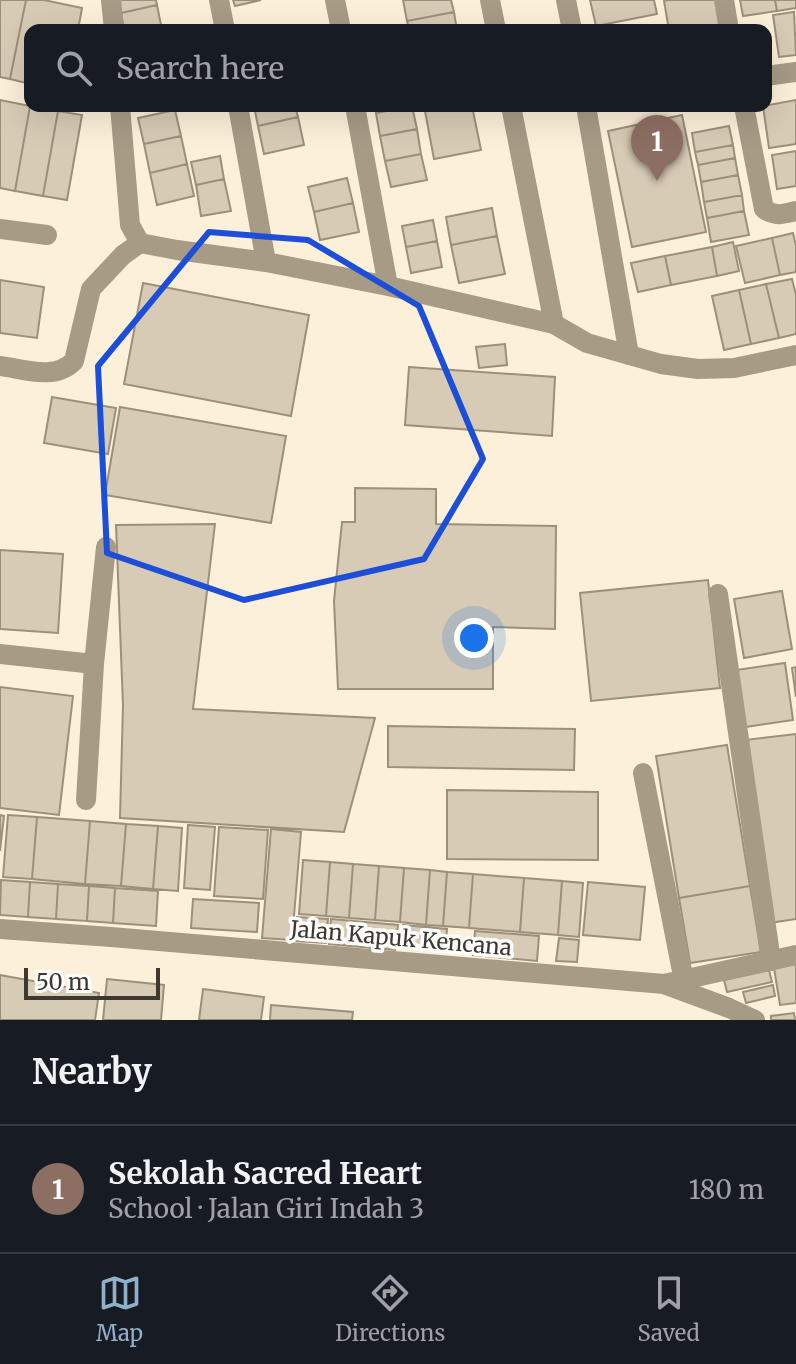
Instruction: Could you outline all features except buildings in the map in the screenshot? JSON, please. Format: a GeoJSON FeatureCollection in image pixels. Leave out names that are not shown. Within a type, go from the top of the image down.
{"type":"FeatureCollection","features":[{"type":"Feature","properties":{"kind":"street"},"geometry":{"type":"LineString","coordinates":[[111,0],[113,24]]}},
{"type":"Feature","properties":{"kind":"street"},"geometry":{"type":"LineString","coordinates":[[219,0],[224,24]]}},
{"type":"Feature","properties":{"kind":"street"},"geometry":{"type":"LineString","coordinates":[[335,0],[340,24]]}},
{"type":"Feature","properties":{"kind":"street"},"geometry":{"type":"LineString","coordinates":[[490,0],[495,24]]}},
{"type":"Feature","properties":{"kind":"street"},"geometry":{"type":"LineString","coordinates":[[566,0],[571,24]]}},
{"type":"Feature","properties":{"kind":"street"},"geometry":{"type":"LineString","coordinates":[[724,0],[728,24]]}},
{"type":"Feature","properties":{"kind":"street"},"geometry":{"type":"LineString","coordinates":[[772,75],[796,72]]}},
{"type":"Feature","properties":{"kind":"street"},"geometry":{"type":"LineString","coordinates":[[121,112],[130,225],[140,243]]}},
{"type":"Feature","properties":{"kind":"street"},"geometry":{"type":"LineString","coordinates":[[239,112],[266,262]]}},
{"type":"Feature","properties":{"kind":"street"},"geometry":{"type":"LineString","coordinates":[[356,112],[388,286]]}},
{"type":"Feature","properties":{"kind":"street"},"geometry":{"type":"LineString","coordinates":[[512,112],[554,324]]}},
{"type":"Feature","properties":{"kind":"street"},"geometry":{"type":"LineString","coordinates":[[592,112],[629,355]]}},
{"type":"Feature","properties":{"kind":"street"},"geometry":{"type":"LineString","coordinates":[[745,112],[764,209],[778,215],[796,211]]}},
{"type":"Feature","properties":{"kind":"street"},"geometry":{"type":"LineString","coordinates":[[0,229],[47,235]]}},
{"type":"Feature","properties":{"kind":"street"},"geometry":{"type":"LineString","coordinates":[[0,366],[51,373],[74,361],[91,289],[123,255],[140,243],[266,262],[554,324],[587,343],[661,364],[698,369],[734,368],[796,355]]}},
{"type":"Feature","properties":{"kind":"street"},"geometry":{"type":"LineString","coordinates":[[86,800],[94,664],[106,547]]}},
{"type":"Feature","properties":{"kind":"street"},"geometry":{"type":"LineString","coordinates":[[718,594],[771,961]]}},
{"type":"Feature","properties":{"kind":"street"},"geometry":{"type":"LineString","coordinates":[[0,654],[94,664]]}},
{"type":"Feature","properties":{"kind":"street"},"geometry":{"type":"LineString","coordinates":[[643,773],[674,982],[755,1020]]}},
{"type":"Feature","properties":{"kind":"street","name":"Jalan Kapuk Kencana"},"geometry":{"type":"LineString","coordinates":[[0,929],[674,982],[796,955]]}},
{"type":"Feature","properties":{"kind":"highlighted area"},"geometry":{"type":"Polygon","coordinates":[[[209,232],[308,240],[419,306],[483,459],[424,559],[244,600],[107,553],[98,366],[209,232]]]}},
{"type":"Feature","properties":{"kind":"place","name":"Sekolah Sacred Heart"},"geometry":{"type":"Point","coordinates":[657,181]}}]}
